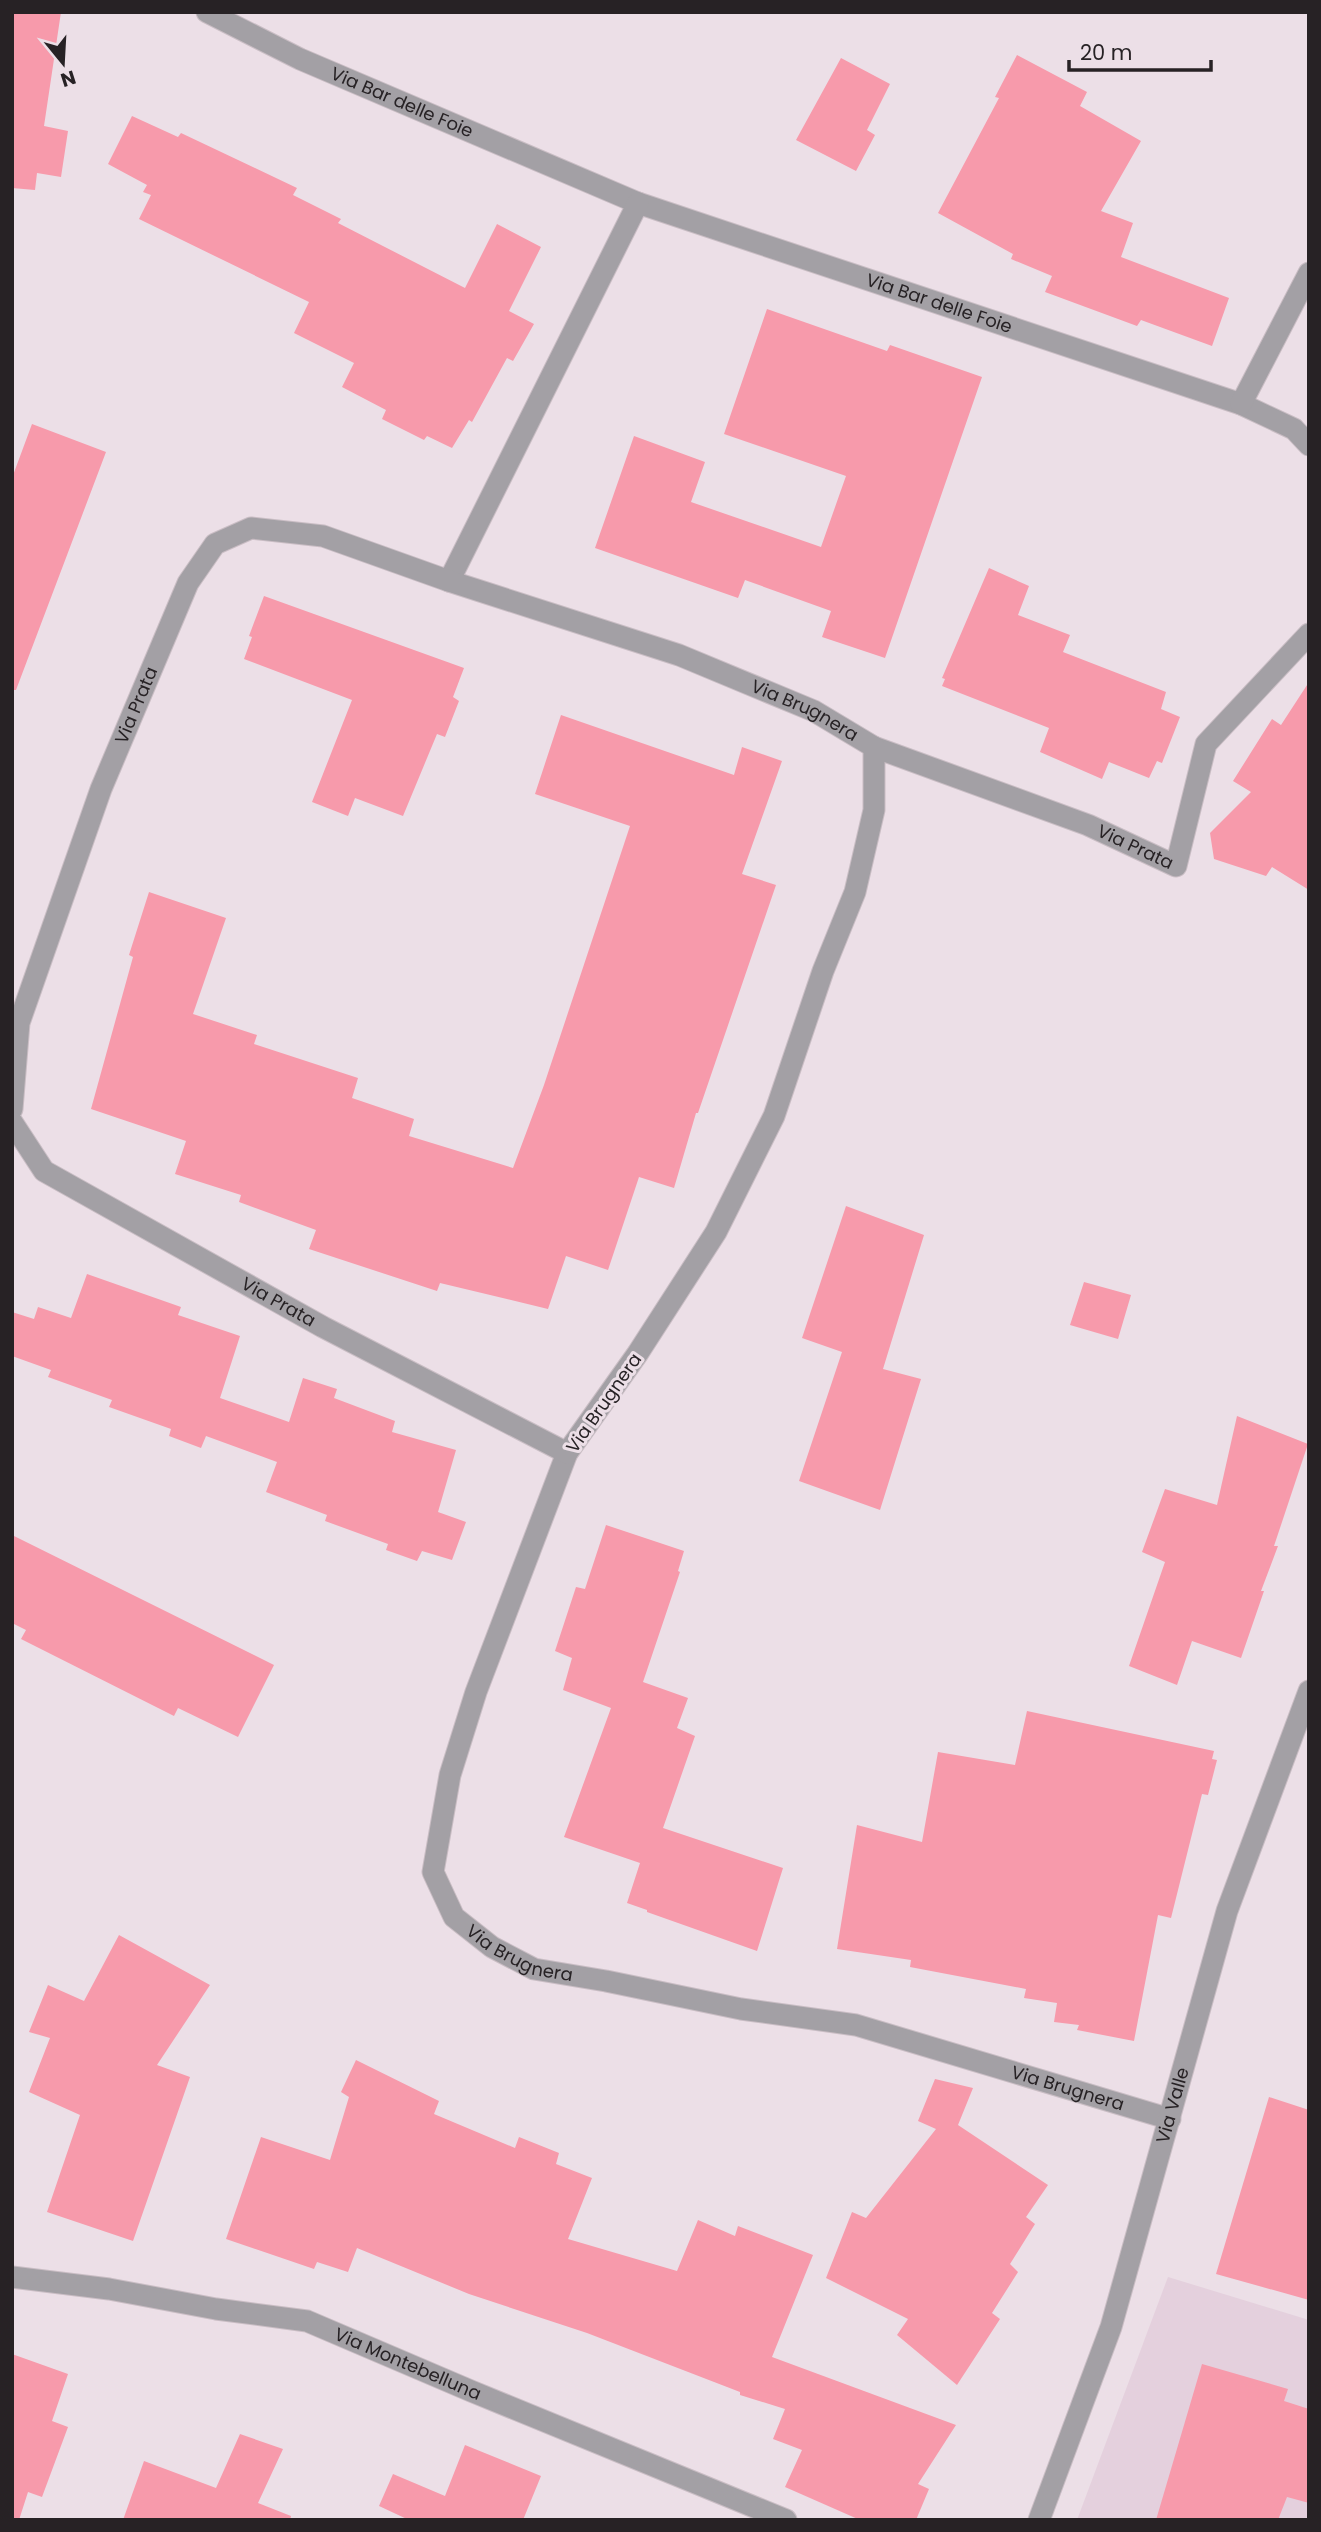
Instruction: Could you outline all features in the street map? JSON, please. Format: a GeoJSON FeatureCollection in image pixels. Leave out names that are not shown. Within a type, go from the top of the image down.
{"type":"FeatureCollection","features":[{"type":"Feature","properties":{"kind":"street","name":"Via Bar delle Foie"},"geometry":{"type":"LineString","coordinates":[[207,12],[300,59],[638,202],[1241,404],[1294,429],[1309,445]]}},
{"type":"Feature","properties":{"kind":"street"},"geometry":{"type":"LineString","coordinates":[[449,581],[638,202]]}},
{"type":"Feature","properties":{"kind":"street"},"geometry":{"type":"LineString","coordinates":[[1241,404],[1309,273]]}},
{"type":"Feature","properties":{"kind":"street","name":"Via Prata"},"geometry":{"type":"LineString","coordinates":[[12,1110],[19,1023],[102,789],[188,583],[215,544],[251,528],[323,536],[449,581]]}},
{"type":"Feature","properties":{"kind":"street","name":"Via Brugnera"},"geometry":{"type":"LineString","coordinates":[[449,581],[679,655],[814,711],[874,747],[874,810],[855,892],[823,971],[774,1116],[716,1232],[639,1353],[567,1453],[476,1692],[450,1775],[433,1872],[454,1917],[492,1947],[534,1969],[741,2009],[856,2025],[1170,2119]]}},
{"type":"Feature","properties":{"kind":"street","name":"Via Prata"},"geometry":{"type":"LineString","coordinates":[[874,747],[1088,825],[1176,866],[1206,744],[1309,634]]}},
{"type":"Feature","properties":{"kind":"street","name":"Via Prata"},"geometry":{"type":"LineString","coordinates":[[12,1122],[44,1171],[323,1327],[567,1453]]}},
{"type":"Feature","properties":{"kind":"street","name":"Via Valle"},"geometry":{"type":"LineString","coordinates":[[1040,2520],[1111,2327],[1227,1911],[1309,1691]]}},
{"type":"Feature","properties":{"kind":"street","name":"Via Montebelluna"},"geometry":{"type":"LineString","coordinates":[[12,2277],[109,2289],[216,2309],[307,2321],[786,2520]]}},
{"type":"Feature","properties":{"kind":"shaded area"},"geometry":{"type":"Polygon","coordinates":[[[1168,2277],[1309,2320],[1309,2520],[1077,2520],[1168,2277]]]}},
{"type":"Feature","properties":{"kind":"building"},"geometry":{"type":"Polygon","coordinates":[[[12,12],[61,12],[44,126],[68,131],[61,177],[37,173],[35,190],[12,188],[12,12]]]}},
{"type":"Feature","properties":{"kind":"building"},"geometry":{"type":"Polygon","coordinates":[[[1017,55],[1087,92],[1080,106],[1141,141],[1101,211],[1133,223],[1121,257],[1229,298],[1212,346],[1141,320],[1137,326],[1045,292],[1052,276],[1011,259],[1013,254],[938,213],[999,98],[995,97],[1017,55]]]}},
{"type":"Feature","properties":{"kind":"building"},"geometry":{"type":"Polygon","coordinates":[[[841,58],[890,84],[867,130],[875,135],[856,171],[796,140],[841,58]]]}},
{"type":"Feature","properties":{"kind":"building"},"geometry":{"type":"Polygon","coordinates":[[[132,116],[178,137],[181,133],[297,188],[293,195],[341,219],[338,223],[465,288],[497,224],[541,247],[509,311],[534,324],[513,361],[507,358],[472,422],[469,420],[452,448],[427,436],[424,440],[382,419],[386,410],[342,387],[354,363],[294,333],[309,302],[139,219],[151,195],[143,192],[147,185],[108,164],[132,116]]]}},
{"type":"Feature","properties":{"kind":"building"},"geometry":{"type":"Polygon","coordinates":[[[767,309],[887,351],[890,345],[982,377],[885,658],[822,637],[831,611],[745,580],[738,598],[595,548],[634,436],[705,462],[691,502],[821,547],[846,476],[724,434],[767,309]]]}},
{"type":"Feature","properties":{"kind":"building"},"geometry":{"type":"Polygon","coordinates":[[[32,424],[106,452],[16,690],[12,690],[12,478],[32,424]]]}},
{"type":"Feature","properties":{"kind":"building"},"geometry":{"type":"Polygon","coordinates":[[[989,568],[1029,586],[1018,615],[1070,635],[1063,652],[1166,692],[1161,709],[1180,717],[1162,763],[1157,761],[1149,778],[1109,762],[1102,779],[1040,752],[1049,728],[942,686],[945,679],[942,678],[989,568]]]}},
{"type":"Feature","properties":{"kind":"building"},"geometry":{"type":"Polygon","coordinates":[[[264,596],[464,668],[453,697],[459,701],[445,737],[437,734],[403,816],[355,798],[348,816],[312,802],[352,700],[244,659],[252,637],[249,636],[264,596]]]}},
{"type":"Feature","properties":{"kind":"building"},"geometry":{"type":"Polygon","coordinates":[[[1309,682],[1309,890],[1272,867],[1266,876],[1214,859],[1210,833],[1251,792],[1233,781],[1272,719],[1281,725],[1309,682]]]}},
{"type":"Feature","properties":{"kind":"building"},"geometry":{"type":"Polygon","coordinates":[[[561,715],[734,775],[742,747],[782,761],[742,874],[776,885],[696,1113],[674,1188],[639,1177],[608,1270],[566,1256],[548,1309],[440,1283],[437,1291],[309,1249],[316,1230],[239,1202],[241,1195],[175,1174],[186,1141],[91,1109],[133,957],[129,955],[149,892],[226,918],[193,1014],[257,1035],[254,1044],[358,1078],[352,1098],[414,1119],[409,1136],[513,1168],[544,1085],[630,826],[535,794],[561,715]]]}},
{"type":"Feature","properties":{"kind":"building"},"geometry":{"type":"Polygon","coordinates":[[[846,1206],[924,1235],[883,1369],[921,1379],[880,1510],[799,1481],[842,1352],[802,1338],[846,1206]]]}},
{"type":"Feature","properties":{"kind":"building"},"geometry":{"type":"Polygon","coordinates":[[[87,1274],[181,1307],[178,1315],[240,1336],[220,1398],[289,1422],[303,1378],[337,1389],[334,1398],[395,1421],[392,1432],[456,1450],[438,1512],[466,1522],[452,1560],[422,1551],[417,1561],[386,1550],[388,1544],[325,1521],[327,1515],[266,1492],[277,1462],[206,1436],[201,1448],[169,1436],[171,1429],[109,1407],[112,1400],[48,1377],[51,1370],[12,1356],[12,1312],[34,1319],[38,1307],[71,1318],[87,1274]]]}},
{"type":"Feature","properties":{"kind":"building"},"geometry":{"type":"Polygon","coordinates":[[[1084,1282],[1131,1295],[1118,1339],[1070,1325],[1084,1282]]]}},
{"type":"Feature","properties":{"kind":"building"},"geometry":{"type":"Polygon","coordinates":[[[1237,1416],[1308,1444],[1241,1658],[1192,1641],[1177,1685],[1129,1666],[1165,1562],[1142,1552],[1165,1489],[1217,1505],[1237,1416]]]}},
{"type":"Feature","properties":{"kind":"building"},"geometry":{"type":"Polygon","coordinates":[[[606,1525],[684,1551],[678,1571],[680,1572],[643,1682],[688,1698],[677,1728],[695,1736],[663,1828],[783,1868],[757,1951],[627,1903],[640,1863],[564,1837],[611,1708],[563,1690],[572,1658],[555,1651],[576,1587],[585,1589],[606,1525]]]}},
{"type":"Feature","properties":{"kind":"building"},"geometry":{"type":"Polygon","coordinates":[[[12,1535],[274,1665],[238,1737],[178,1708],[174,1716],[21,1639],[26,1630],[12,1623],[12,1535]]]}},
{"type":"Feature","properties":{"kind":"building"},"geometry":{"type":"Polygon","coordinates":[[[1027,1711],[1214,1751],[1212,1759],[1217,1760],[1208,1795],[1202,1794],[1171,1918],[1158,1915],[1134,2041],[1077,2030],[1079,2025],[1054,2022],[1057,2003],[1024,1998],[1026,1989],[910,1967],[911,1960],[837,1949],[857,1825],[922,1842],[938,1752],[1015,1765],[1027,1711]]]}},
{"type":"Feature","properties":{"kind":"building"},"geometry":{"type":"Polygon","coordinates":[[[119,1935],[210,1985],[157,2065],[190,2077],[133,2241],[47,2212],[80,2115],[29,2092],[50,2038],[29,2032],[48,1985],[84,2001],[119,1935]]]}},
{"type":"Feature","properties":{"kind":"building"},"geometry":{"type":"Polygon","coordinates":[[[356,2060],[439,2101],[434,2114],[515,2148],[519,2137],[559,2153],[556,2164],[592,2178],[568,2239],[677,2271],[698,2220],[735,2236],[738,2226],[813,2255],[772,2357],[956,2425],[918,2484],[929,2489],[916,2520],[860,2520],[785,2487],[802,2450],[773,2439],[785,2409],[740,2395],[740,2392],[587,2333],[469,2294],[357,2248],[348,2272],[317,2262],[314,2269],[226,2239],[261,2137],[330,2160],[349,2097],[341,2092],[356,2060]]]}},
{"type":"Feature","properties":{"kind":"building"},"geometry":{"type":"Polygon","coordinates":[[[935,2079],[973,2088],[958,2125],[1048,2185],[1026,2217],[1035,2224],[1010,2264],[1018,2272],[992,2313],[1000,2319],[957,2385],[897,2335],[908,2319],[826,2278],[852,2212],[866,2218],[936,2129],[918,2121],[935,2079]]]}},
{"type":"Feature","properties":{"kind":"building"},"geometry":{"type":"Polygon","coordinates":[[[1269,2097],[1309,2110],[1309,2300],[1216,2274],[1269,2097]]]}},
{"type":"Feature","properties":{"kind":"building"},"geometry":{"type":"Polygon","coordinates":[[[12,2354],[68,2374],[52,2421],[68,2427],[42,2497],[28,2492],[19,2520],[12,2518],[12,2354]]]}},
{"type":"Feature","properties":{"kind":"building"},"geometry":{"type":"Polygon","coordinates":[[[1202,2364],[1288,2389],[1284,2401],[1309,2409],[1309,2503],[1287,2497],[1278,2520],[1156,2520],[1202,2364]]]}},
{"type":"Feature","properties":{"kind":"building"},"geometry":{"type":"Polygon","coordinates":[[[240,2434],[283,2449],[258,2503],[291,2516],[290,2520],[123,2520],[144,2461],[216,2488],[240,2434]]]}},
{"type":"Feature","properties":{"kind":"building"},"geometry":{"type":"Polygon","coordinates":[[[465,2445],[541,2476],[523,2520],[409,2520],[379,2506],[393,2474],[445,2496],[465,2445]]]}}]}
